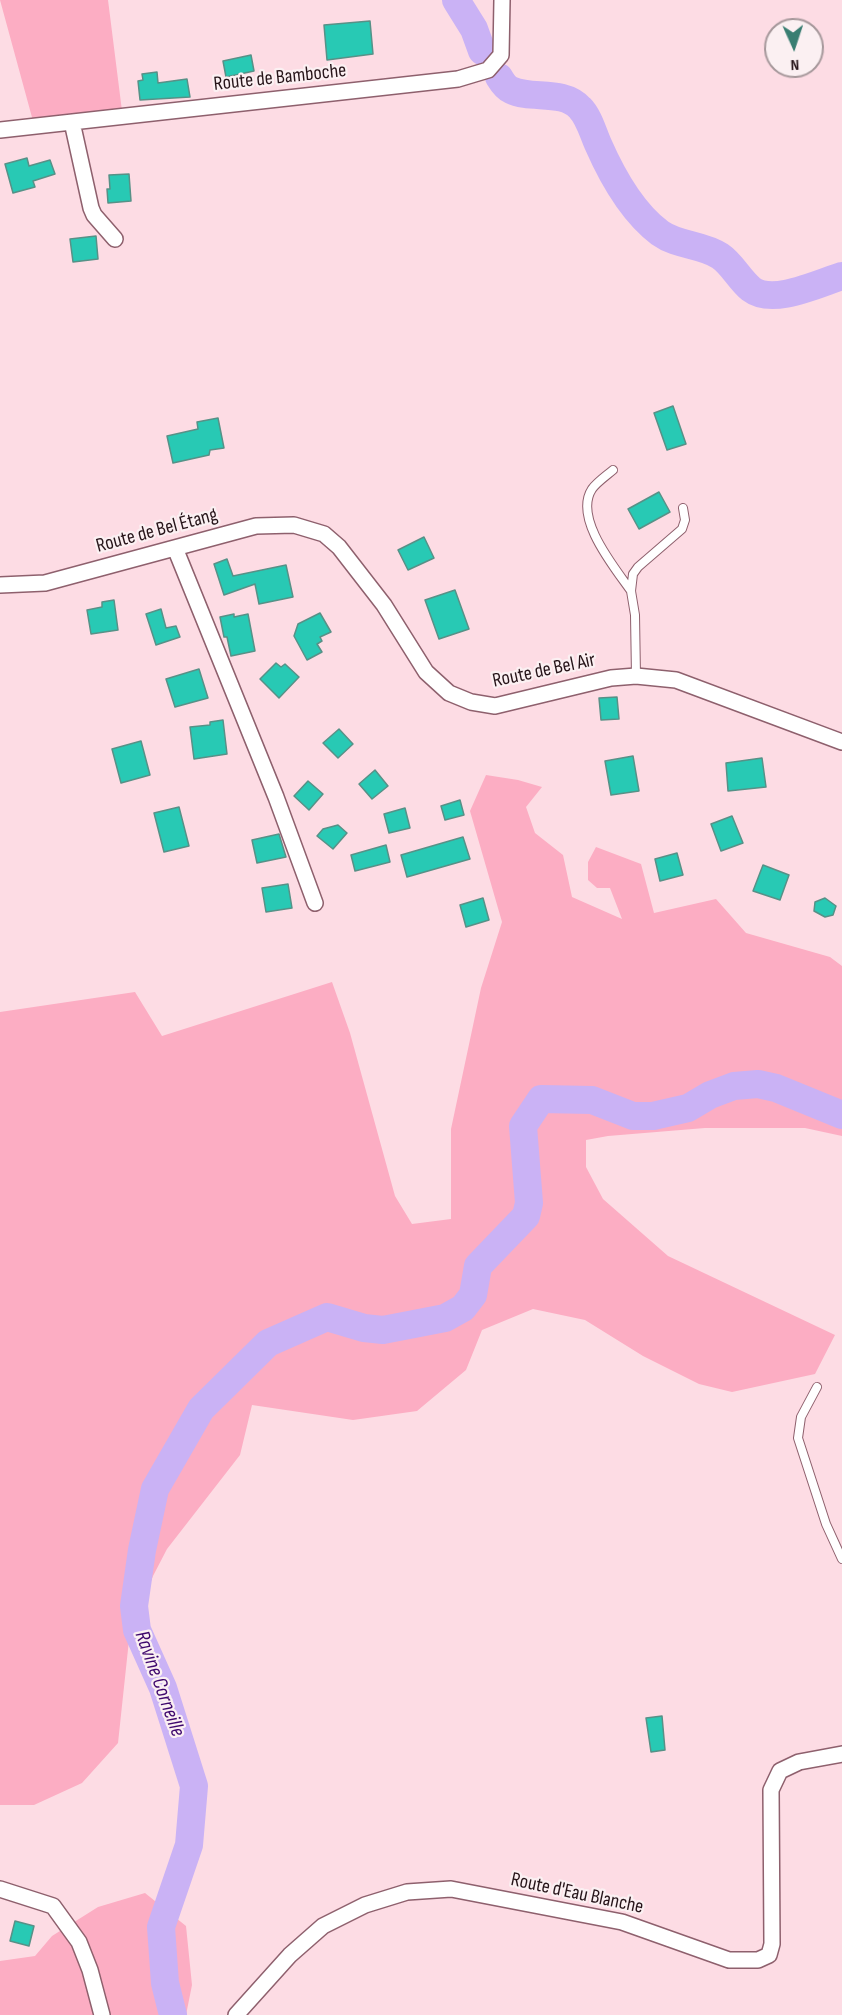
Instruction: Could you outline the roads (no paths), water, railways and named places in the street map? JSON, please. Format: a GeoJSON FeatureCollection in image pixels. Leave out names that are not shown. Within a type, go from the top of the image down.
{"type":"FeatureCollection","features":[{"type":"Feature","properties":{"kind":"street","name":"Route de Bamboche"},"geometry":{"type":"LineString","coordinates":[[0,130],[458,79],[488,70],[501,55],[502,0]]}},
{"type":"Feature","properties":{"kind":"street"},"geometry":{"type":"LineString","coordinates":[[72,122],[91,208],[94,215],[115,239]]}},
{"type":"Feature","properties":{"kind":"street","name":"Route de Bel Étang"},"geometry":{"type":"LineString","coordinates":[[0,585],[45,582],[256,526],[294,525],[324,534]]}},
{"type":"Feature","properties":{"kind":"street","name":"Route de Bel Air"},"geometry":{"type":"LineString","coordinates":[[324,534],[339,547],[384,605],[426,672],[449,693],[471,702],[495,706],[611,678],[636,676],[676,680],[842,742]]}},
{"type":"Feature","properties":{"kind":"street"},"geometry":{"type":"LineString","coordinates":[[175,548],[276,797],[315,903]]}},
{"type":"Feature","properties":{"kind":"street","name":"Route d'Eau Blanche"},"geometry":{"type":"LineString","coordinates":[[236,2015],[290,1955],[323,1926],[365,1905],[407,1892],[451,1890],[622,1922],[729,1960],[758,1960],[769,1955],[772,1944],[771,1790],[780,1771],[799,1762],[842,1754]]}},
{"type":"Feature","properties":{"kind":"street"},"geometry":{"type":"LineString","coordinates":[[0,1889],[53,1906],[79,1942],[90,1970],[102,2015]]}},
{"type":"Feature","properties":{"kind":"lane"},"geometry":{"type":"LineString","coordinates":[[613,470],[592,489],[587,502],[587,516],[603,550],[631,591]]}},
{"type":"Feature","properties":{"kind":"lane"},"geometry":{"type":"LineString","coordinates":[[636,676],[635,615],[631,591],[633,574],[682,529],[685,520],[683,508]]}},
{"type":"Feature","properties":{"kind":"lane"},"geometry":{"type":"LineString","coordinates":[[817,1387],[801,1417],[798,1427],[799,1446],[826,1524],[842,1558]]}},
{"type":"Feature","properties":{"kind":"waterway"},"geometry":{"type":"LineString","coordinates":[[456,0],[474,29],[482,51]]}},
{"type":"Feature","properties":{"kind":"waterway"},"geometry":{"type":"LineString","coordinates":[[499,77],[506,86],[519,93],[556,97],[573,102],[588,120],[616,181],[640,215],[667,237],[706,249],[720,256],[751,289],[760,294],[783,294],[796,292],[842,276]]}},
{"type":"Feature","properties":{"kind":"waterway","name":"Ravine Corneille"},"geometry":{"type":"LineString","coordinates":[[173,2015],[165,1983],[161,1927],[189,1845],[194,1786],[163,1688],[137,1630],[134,1606],[142,1550],[155,1489],[201,1409],[268,1343],[327,1317],[364,1328],[383,1330],[445,1318],[463,1308],[473,1295],[478,1266],[526,1216],[529,1203],[523,1126],[541,1099],[592,1100],[633,1116],[653,1116],[688,1108],[710,1095],[734,1086],[758,1084],[776,1088],[842,1115]]}}]}
